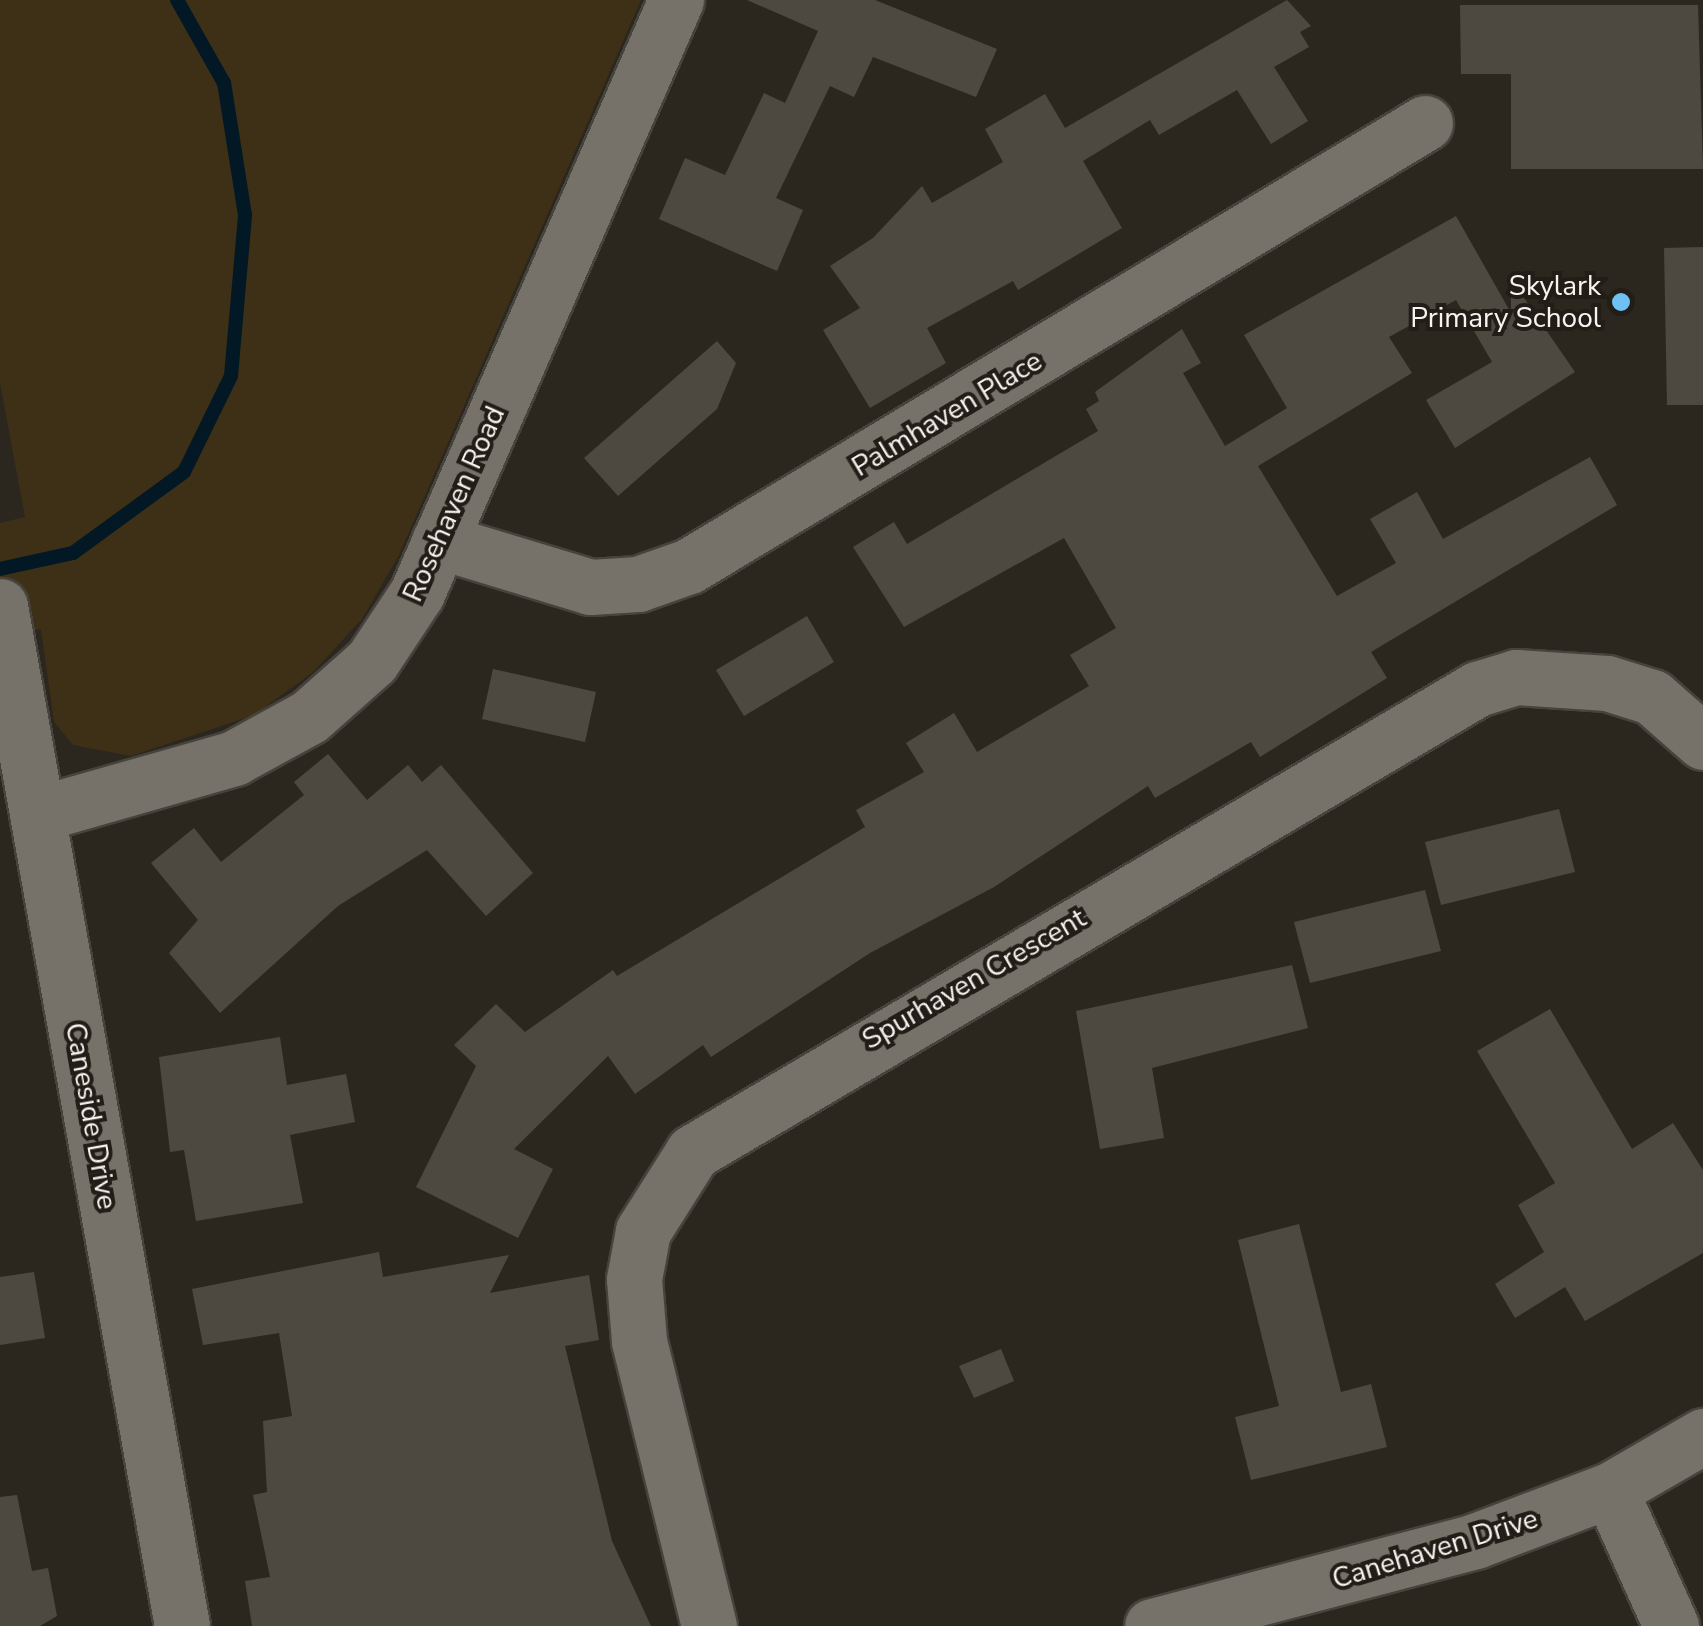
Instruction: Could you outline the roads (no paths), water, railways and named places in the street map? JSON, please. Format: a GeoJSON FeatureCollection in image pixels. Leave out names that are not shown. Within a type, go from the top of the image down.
{"type":"FeatureCollection","features":[{"type":"Feature","properties":{"kind":"street","name":"Rosehaven Road"},"geometry":{"type":"LineString","coordinates":[[38,814],[234,758],[310,717],[396,628],[439,541],[676,0]]}},
{"type":"Feature","properties":{"kind":"street","name":"Palmhaven Place"},"geometry":{"type":"LineString","coordinates":[[439,541],[590,588],[638,584],[690,566],[1426,123]]}},
{"type":"Feature","properties":{"kind":"street","name":"Caneside Drive"},"geometry":{"type":"LineString","coordinates":[[2,616],[182,1626]]}},
{"type":"Feature","properties":{"kind":"street","name":"Spurhaven Crescent"},"geometry":{"type":"LineString","coordinates":[[709,1626],[639,1341],[634,1279],[644,1231],[693,1152],[1477,689],[1516,677],[1607,683],[1652,697],[1703,742]]}},
{"type":"Feature","properties":{"kind":"street","name":"Canehaven Drive"},"geometry":{"type":"LineString","coordinates":[[1152,1626],[1474,1541],[1610,1490],[1703,1436]]}},
{"type":"Feature","properties":{"kind":"street"},"geometry":{"type":"LineString","coordinates":[[1610,1490],[1671,1626]]}},
{"type":"Feature","properties":{"kind":"waterway"},"geometry":{"type":"LineString","coordinates":[[0,569],[73,553],[184,472],[231,376],[245,215],[224,83],[177,0]]}},
{"type":"Feature","properties":{"kind":"place","name":"Skylark Primary School"},"geometry":{"type":"Point","coordinates":[1621,302]}}]}
